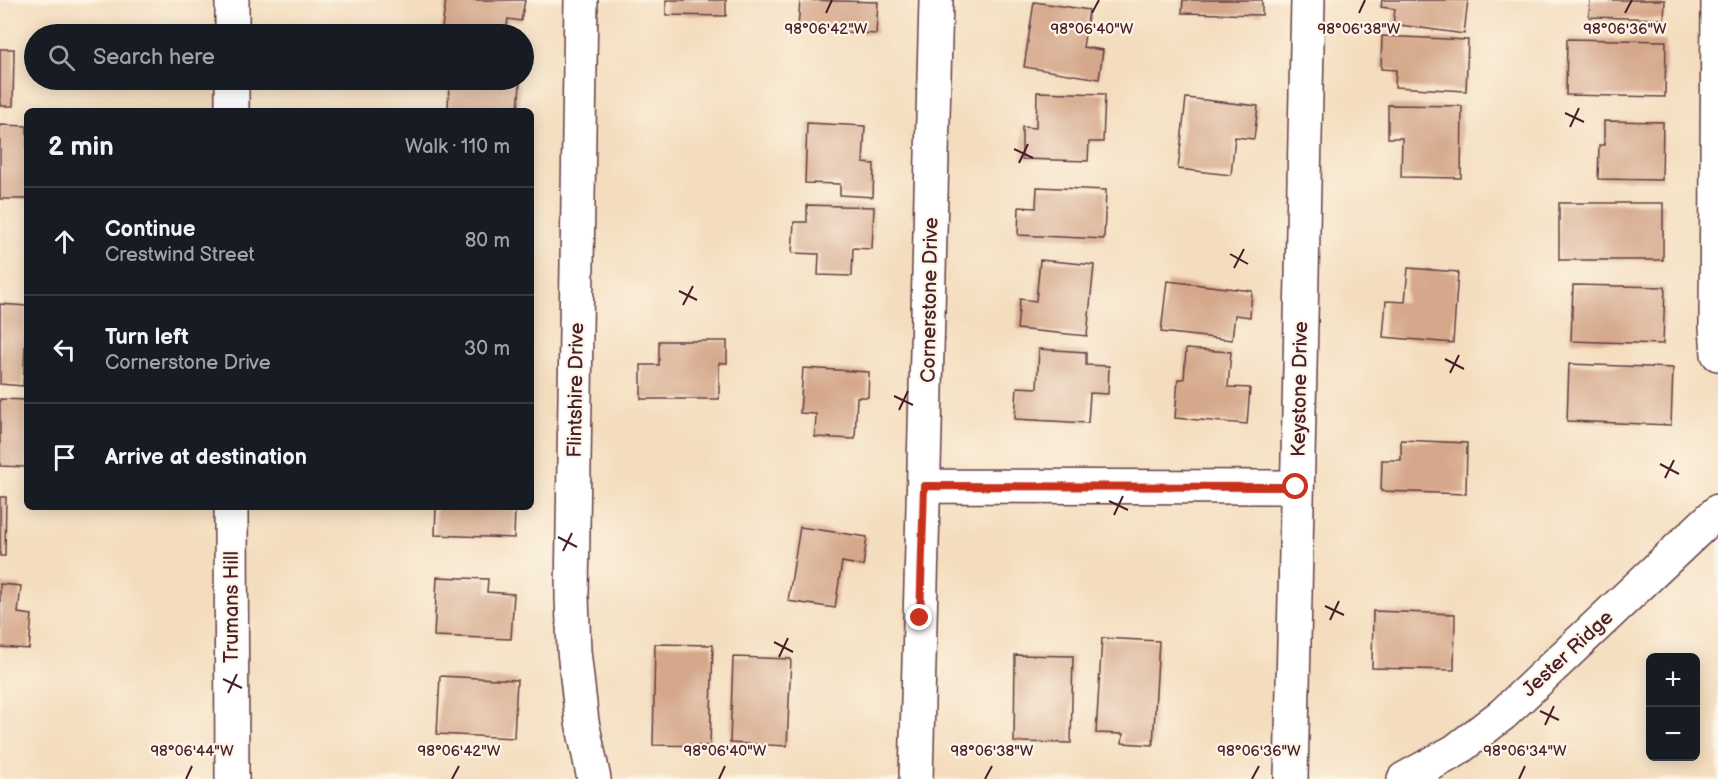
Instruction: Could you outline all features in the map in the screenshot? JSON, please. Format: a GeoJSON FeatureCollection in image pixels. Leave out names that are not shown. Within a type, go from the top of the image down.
{"type":"FeatureCollection","features":[{"type":"Feature","properties":{"kind":"street"},"geometry":{"type":"LineString","coordinates":[[232,0],[232,24]]}},
{"type":"Feature","properties":{"kind":"street","name":"Flintshire Drive"},"geometry":{"type":"LineString","coordinates":[[581,0],[572,596],[574,651],[582,722],[594,779]]}},
{"type":"Feature","properties":{"kind":"street","name":"Cornerstone Drive"},"geometry":{"type":"LineString","coordinates":[[916,779],[936,0]]}},
{"type":"Feature","properties":{"kind":"street","name":"Keystone Drive"},"geometry":{"type":"LineString","coordinates":[[1291,779],[1308,0]]}},
{"type":"Feature","properties":{"kind":"street"},"geometry":{"type":"LineString","coordinates":[[1718,0],[1716,327],[1718,354]]}},
{"type":"Feature","properties":{"kind":"street"},"geometry":{"type":"LineString","coordinates":[[232,90],[232,108]]}},
{"type":"Feature","properties":{"kind":"street"},"geometry":{"type":"LineString","coordinates":[[924,486],[1296,487]]}},
{"type":"Feature","properties":{"kind":"street","name":"Trumans Hill"},"geometry":{"type":"LineString","coordinates":[[231,510],[232,779]]}},
{"type":"Feature","properties":{"kind":"street","name":"Jester Ridge"},"geometry":{"type":"LineString","coordinates":[[1404,779],[1455,751],[1503,714],[1718,511]]}},
{"type":"Feature","properties":{"kind":"building"},"geometry":{"type":"Polygon","coordinates":[[[446,0],[525,0],[521,21],[508,19],[507,24],[442,24],[446,0]]]}},
{"type":"Feature","properties":{"kind":"building"},"geometry":{"type":"Polygon","coordinates":[[[666,0],[726,0],[726,16],[666,15],[666,0]]]}},
{"type":"Feature","properties":{"kind":"building"},"geometry":{"type":"Polygon","coordinates":[[[800,0],[878,2],[876,34],[798,29],[800,0]]]}},
{"type":"Feature","properties":{"kind":"building"},"geometry":{"type":"Polygon","coordinates":[[[1183,0],[1262,0],[1262,15],[1182,13],[1183,0]]]}},
{"type":"Feature","properties":{"kind":"building"},"geometry":{"type":"Polygon","coordinates":[[[1382,0],[1468,0],[1464,34],[1393,24],[1395,9],[1381,7],[1382,0]]]}},
{"type":"Feature","properties":{"kind":"building"},"geometry":{"type":"Polygon","coordinates":[[[1590,0],[1665,0],[1664,19],[1589,17],[1590,0]]]}},
{"type":"Feature","properties":{"kind":"building"},"geometry":{"type":"Polygon","coordinates":[[[1034,2],[1089,10],[1083,47],[1103,50],[1099,79],[1024,67],[1034,2]]]}},
{"type":"Feature","properties":{"kind":"building"},"geometry":{"type":"Polygon","coordinates":[[[1382,36],[1468,40],[1466,91],[1395,87],[1396,70],[1381,69],[1382,36]]]}},
{"type":"Feature","properties":{"kind":"building"},"geometry":{"type":"Polygon","coordinates":[[[1567,39],[1666,41],[1665,97],[1566,95],[1567,39]]]}},
{"type":"Feature","properties":{"kind":"building"},"geometry":{"type":"Polygon","coordinates":[[[0,49],[14,49],[13,106],[0,106],[0,49]]]}},
{"type":"Feature","properties":{"kind":"building"},"geometry":{"type":"Polygon","coordinates":[[[449,90],[520,90],[518,108],[448,108],[449,90]]]}},
{"type":"Feature","properties":{"kind":"building"},"geometry":{"type":"Polygon","coordinates":[[[1037,92],[1105,94],[1103,142],[1089,142],[1088,161],[1022,159],[1022,127],[1036,128],[1037,92]]]}},
{"type":"Feature","properties":{"kind":"building"},"geometry":{"type":"Polygon","coordinates":[[[1186,98],[1258,106],[1254,139],[1235,137],[1231,175],[1178,169],[1186,98]]]}},
{"type":"Feature","properties":{"kind":"building"},"geometry":{"type":"Polygon","coordinates":[[[1388,105],[1462,106],[1461,178],[1401,177],[1402,138],[1388,138],[1388,105]]]}},
{"type":"Feature","properties":{"kind":"building"},"geometry":{"type":"Polygon","coordinates":[[[1604,121],[1663,122],[1662,180],[1598,179],[1599,145],[1604,145],[1604,121]]]}},
{"type":"Feature","properties":{"kind":"building"},"geometry":{"type":"Polygon","coordinates":[[[807,123],[865,126],[863,163],[874,164],[873,197],[840,195],[840,184],[805,183],[807,123]]]}},
{"type":"Feature","properties":{"kind":"building"},"geometry":{"type":"Polygon","coordinates":[[[0,125],[24,126],[24,199],[0,199],[0,125]]]}},
{"type":"Feature","properties":{"kind":"building"},"geometry":{"type":"Polygon","coordinates":[[[1037,187],[1106,190],[1104,239],[1018,235],[1019,207],[1036,208],[1037,187]]]}},
{"type":"Feature","properties":{"kind":"building"},"geometry":{"type":"Polygon","coordinates":[[[1559,203],[1663,203],[1663,260],[1559,260],[1559,203]]]}},
{"type":"Feature","properties":{"kind":"building"},"geometry":{"type":"Polygon","coordinates":[[[807,205],[874,207],[872,249],[853,248],[852,276],[818,275],[819,254],[792,253],[794,222],[807,222],[807,205]]]}},
{"type":"Feature","properties":{"kind":"building"},"geometry":{"type":"Polygon","coordinates":[[[1040,260],[1094,265],[1087,336],[1017,329],[1020,299],[1036,301],[1040,260]]]}},
{"type":"Feature","properties":{"kind":"building"},"geometry":{"type":"Polygon","coordinates":[[[1408,268],[1458,272],[1453,343],[1383,337],[1386,301],[1405,302],[1408,268]]]}},
{"type":"Feature","properties":{"kind":"building"},"geometry":{"type":"Polygon","coordinates":[[[1167,281],[1252,291],[1250,317],[1235,315],[1232,340],[1161,332],[1167,281]]]}},
{"type":"Feature","properties":{"kind":"building"},"geometry":{"type":"Polygon","coordinates":[[[1573,285],[1665,287],[1663,344],[1571,341],[1573,285]]]}},
{"type":"Feature","properties":{"kind":"building"},"geometry":{"type":"Polygon","coordinates":[[[0,304],[24,306],[23,386],[0,384],[0,304]]]}},
{"type":"Feature","properties":{"kind":"building"},"geometry":{"type":"Polygon","coordinates":[[[659,341],[727,341],[727,363],[719,363],[719,399],[641,399],[641,365],[659,365],[659,341]]]}},
{"type":"Feature","properties":{"kind":"building"},"geometry":{"type":"Polygon","coordinates":[[[1039,349],[1086,352],[1086,365],[1109,366],[1108,394],[1090,393],[1088,423],[1015,419],[1017,387],[1037,388],[1039,349]]]}},
{"type":"Feature","properties":{"kind":"building"},"geometry":{"type":"Polygon","coordinates":[[[1186,349],[1231,352],[1228,387],[1250,388],[1247,424],[1175,418],[1178,379],[1184,379],[1186,349]]]}},
{"type":"Feature","properties":{"kind":"building"},"geometry":{"type":"Polygon","coordinates":[[[1569,364],[1673,368],[1671,425],[1567,421],[1569,364]]]}},
{"type":"Feature","properties":{"kind":"building"},"geometry":{"type":"Polygon","coordinates":[[[803,368],[869,372],[868,397],[857,397],[855,439],[815,437],[816,414],[800,413],[803,368]]]}},
{"type":"Feature","properties":{"kind":"building"},"geometry":{"type":"Polygon","coordinates":[[[0,399],[24,400],[24,467],[0,466],[0,399]]]}},
{"type":"Feature","properties":{"kind":"building"},"geometry":{"type":"Polygon","coordinates":[[[1401,440],[1467,443],[1466,494],[1381,491],[1382,460],[1401,460],[1401,440]]]}},
{"type":"Feature","properties":{"kind":"building"},"geometry":{"type":"Polygon","coordinates":[[[0,497],[6,497],[5,556],[0,556],[0,497]]]}},
{"type":"Feature","properties":{"kind":"building"},"geometry":{"type":"Polygon","coordinates":[[[436,510],[515,510],[514,538],[435,535],[436,510]]]}},
{"type":"Feature","properties":{"kind":"building"},"geometry":{"type":"Polygon","coordinates":[[[800,527],[867,537],[863,566],[842,562],[835,608],[788,601],[800,527]]]}},
{"type":"Feature","properties":{"kind":"building"},"geometry":{"type":"Polygon","coordinates":[[[437,577],[488,579],[487,592],[514,594],[511,639],[434,636],[437,577]]]}},
{"type":"Feature","properties":{"kind":"building"},"geometry":{"type":"Polygon","coordinates":[[[0,584],[21,586],[18,613],[32,615],[29,649],[0,647],[0,584]]]}},
{"type":"Feature","properties":{"kind":"building"},"geometry":{"type":"Polygon","coordinates":[[[1373,611],[1455,614],[1454,670],[1372,668],[1373,611]]]}},
{"type":"Feature","properties":{"kind":"building"},"geometry":{"type":"Polygon","coordinates":[[[1102,638],[1159,641],[1153,745],[1122,743],[1123,734],[1096,733],[1102,638]]]}},
{"type":"Feature","properties":{"kind":"building"},"geometry":{"type":"Polygon","coordinates":[[[655,644],[713,645],[710,746],[653,745],[655,644]]]}},
{"type":"Feature","properties":{"kind":"building"},"geometry":{"type":"Polygon","coordinates":[[[1015,655],[1073,656],[1071,743],[1014,742],[1015,655]]]}},
{"type":"Feature","properties":{"kind":"building"},"geometry":{"type":"Polygon","coordinates":[[[733,657],[791,659],[787,746],[730,743],[733,657]]]}},
{"type":"Feature","properties":{"kind":"building"},"geometry":{"type":"Polygon","coordinates":[[[440,676],[517,680],[514,738],[437,734],[440,676]]]}},
{"type":"Feature","properties":{"kind":"route"},"geometry":{"type":"LineString","coordinates":[[920,618],[924,486],[1296,487]]}}]}
